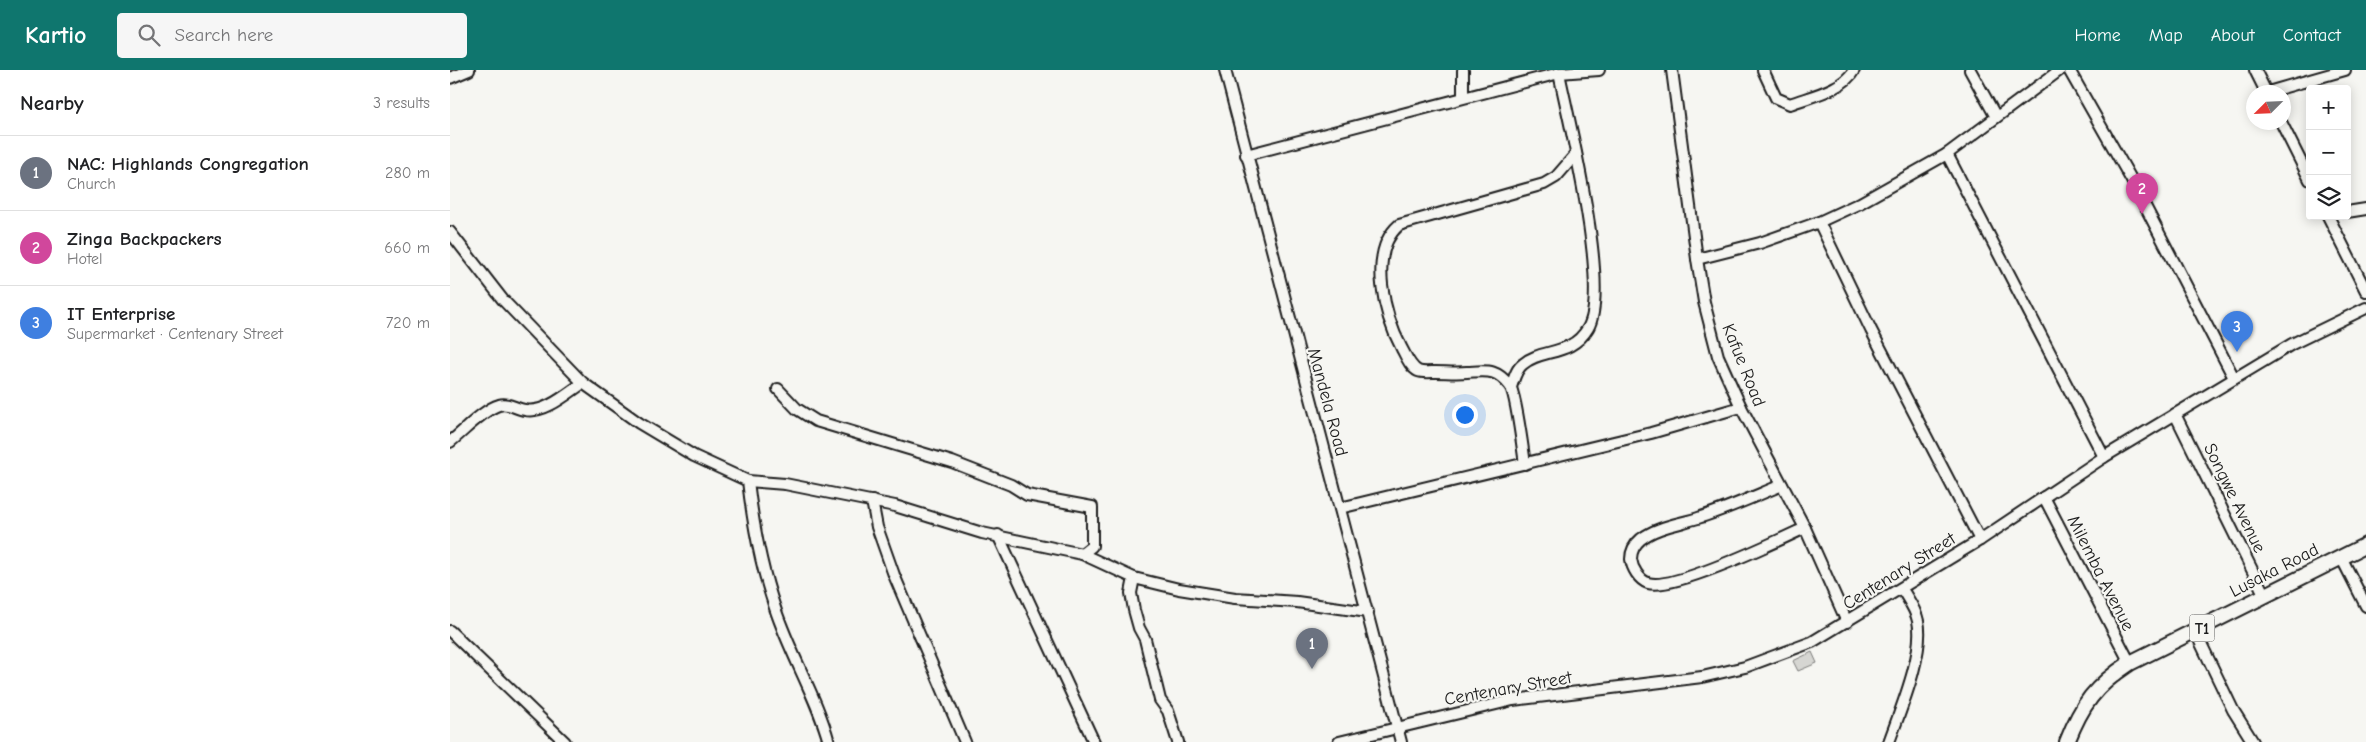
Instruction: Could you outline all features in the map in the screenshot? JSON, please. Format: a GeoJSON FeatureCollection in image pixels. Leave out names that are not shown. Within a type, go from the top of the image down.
{"type":"FeatureCollection","features":[{"type":"Feature","properties":{"kind":"highway","name":"Lusaka Road"},"geometry":{"type":"LineString","coordinates":[[2067,742],[2079,713],[2090,695],[2112,675],[2130,663],[2366,545]]}},
{"type":"Feature","properties":{"kind":"street"},"geometry":{"type":"LineString","coordinates":[[450,78],[469,70]]}},
{"type":"Feature","properties":{"kind":"street","name":"Mandela Road"},"geometry":{"type":"LineString","coordinates":[[1225,70],[1401,742]]}},
{"type":"Feature","properties":{"kind":"street"},"geometry":{"type":"LineString","coordinates":[[1463,70],[1463,97]]}},
{"type":"Feature","properties":{"kind":"street"},"geometry":{"type":"LineString","coordinates":[[1246,155],[1565,72],[1598,70]]}},
{"type":"Feature","properties":{"kind":"street","name":"Kafue Road"},"geometry":{"type":"LineString","coordinates":[[1672,70],[1697,259],[1713,339],[1741,407],[1805,528],[1847,622]]}},
{"type":"Feature","properties":{"kind":"street"},"geometry":{"type":"LineString","coordinates":[[1763,70],[1776,98],[1790,104],[1839,85],[1850,78],[1854,70]]}},
{"type":"Feature","properties":{"kind":"street"},"geometry":{"type":"LineString","coordinates":[[1970,70],[1996,117]]}},
{"type":"Feature","properties":{"kind":"street"},"geometry":{"type":"LineString","coordinates":[[1697,259],[1760,243],[1819,222],[1898,183],[1947,154],[2060,70]]}},
{"type":"Feature","properties":{"kind":"street"},"geometry":{"type":"LineString","coordinates":[[2069,70],[2131,179],[2234,378]]}},
{"type":"Feature","properties":{"kind":"street"},"geometry":{"type":"LineString","coordinates":[[2255,70],[2263,85]]}},
{"type":"Feature","properties":{"kind":"street"},"geometry":{"type":"LineString","coordinates":[[2291,85],[2345,70]]}},
{"type":"Feature","properties":{"kind":"street"},"geometry":{"type":"LineString","coordinates":[[1525,464],[1511,387],[1522,364],[1560,350],[1580,339],[1589,326],[1594,296],[1593,258],[1565,72]]}},
{"type":"Feature","properties":{"kind":"street"},"geometry":{"type":"LineString","coordinates":[[2285,130],[2308,175]]}},
{"type":"Feature","properties":{"kind":"street"},"geometry":{"type":"LineString","coordinates":[[1511,387],[1494,372],[1487,370],[1430,372],[1418,371],[1410,364],[1388,316],[1382,287],[1387,242],[1392,231],[1399,225],[1544,184],[1556,177],[1576,154]]}},
{"type":"Feature","properties":{"kind":"street"},"geometry":{"type":"LineString","coordinates":[[1947,154],[2104,457]]}},
{"type":"Feature","properties":{"kind":"street"},"geometry":{"type":"LineString","coordinates":[[2351,211],[2366,209]]}},
{"type":"Feature","properties":{"kind":"street"},"geometry":{"type":"LineString","coordinates":[[2330,220],[2366,291]]}},
{"type":"Feature","properties":{"kind":"street"},"geometry":{"type":"LineString","coordinates":[[1819,222],[1875,339],[1980,540]]}},
{"type":"Feature","properties":{"kind":"street"},"geometry":{"type":"LineString","coordinates":[[450,232],[503,300],[583,382],[639,423],[694,456],[748,481],[784,484],[895,506],[974,531],[1082,554],[1134,578],[1235,598],[1297,602],[1368,612]]}},
{"type":"Feature","properties":{"kind":"street","name":"Centenary Street"},"geometry":{"type":"LineString","coordinates":[[1339,742],[1398,726],[1512,700],[1702,677],[1736,669],[1812,642],[1902,589],[1980,540],[2104,457],[2234,378],[2292,344],[2366,308]]}},
{"type":"Feature","properties":{"kind":"street"},"geometry":{"type":"LineString","coordinates":[[450,442],[496,406],[509,405],[534,411],[552,403],[583,382]]}},
{"type":"Feature","properties":{"kind":"street"},"geometry":{"type":"LineString","coordinates":[[778,389],[797,409],[816,421],[952,462],[1011,485],[1027,495],[1092,507],[1092,546],[1082,554]]}},
{"type":"Feature","properties":{"kind":"street"},"geometry":{"type":"LineString","coordinates":[[1340,508],[1683,425],[1741,407]]}},
{"type":"Feature","properties":{"kind":"street","name":"Songwe Avenue"},"geometry":{"type":"LineString","coordinates":[[2175,414],[2264,596]]}},
{"type":"Feature","properties":{"kind":"street"},"geometry":{"type":"LineString","coordinates":[[748,481],[760,553],[775,608],[820,713],[829,742]]}},
{"type":"Feature","properties":{"kind":"street"},"geometry":{"type":"LineString","coordinates":[[1782,485],[1731,506],[1654,532],[1640,540],[1633,548],[1631,559],[1637,574],[1648,582],[1668,583],[1805,528]]}},
{"type":"Feature","properties":{"kind":"street","name":"Milemba Avenue"},"geometry":{"type":"LineString","coordinates":[[2044,497],[2130,663]]}},
{"type":"Feature","properties":{"kind":"street"},"geometry":{"type":"LineString","coordinates":[[872,501],[877,527],[894,575],[965,742]]}},
{"type":"Feature","properties":{"kind":"street"},"geometry":{"type":"LineString","coordinates":[[998,535],[1094,742]]}},
{"type":"Feature","properties":{"kind":"street"},"geometry":{"type":"LineString","coordinates":[[2341,557],[2366,606]]}},
{"type":"Feature","properties":{"kind":"street"},"geometry":{"type":"LineString","coordinates":[[1134,578],[1131,593],[1134,610],[1139,628],[1145,639],[1160,700],[1168,711],[1178,742]]}},
{"type":"Feature","properties":{"kind":"street"},"geometry":{"type":"LineString","coordinates":[[1889,742],[1917,655],[1920,636],[1916,616],[1902,589]]}},
{"type":"Feature","properties":{"kind":"street"},"geometry":{"type":"LineString","coordinates":[[450,631],[565,742]]}},
{"type":"Feature","properties":{"kind":"street"},"geometry":{"type":"LineString","coordinates":[[2195,631],[2233,710],[2253,742]]}},
{"type":"Feature","properties":{"kind":"shaded area"},"geometry":{"type":"Polygon","coordinates":[[[1812,652],[1817,663],[1798,671],[1793,661],[1812,652]]]}},
{"type":"Feature","properties":{"kind":"place","name":"Zinga Backpackers"},"geometry":{"type":"Point","coordinates":[2142,214]}},
{"type":"Feature","properties":{"kind":"place","name":"IT Enterprise"},"geometry":{"type":"Point","coordinates":[2237,352]}},
{"type":"Feature","properties":{"kind":"place","name":"NAC: Highlands Congregation"},"geometry":{"type":"Point","coordinates":[1312,669]}}]}
